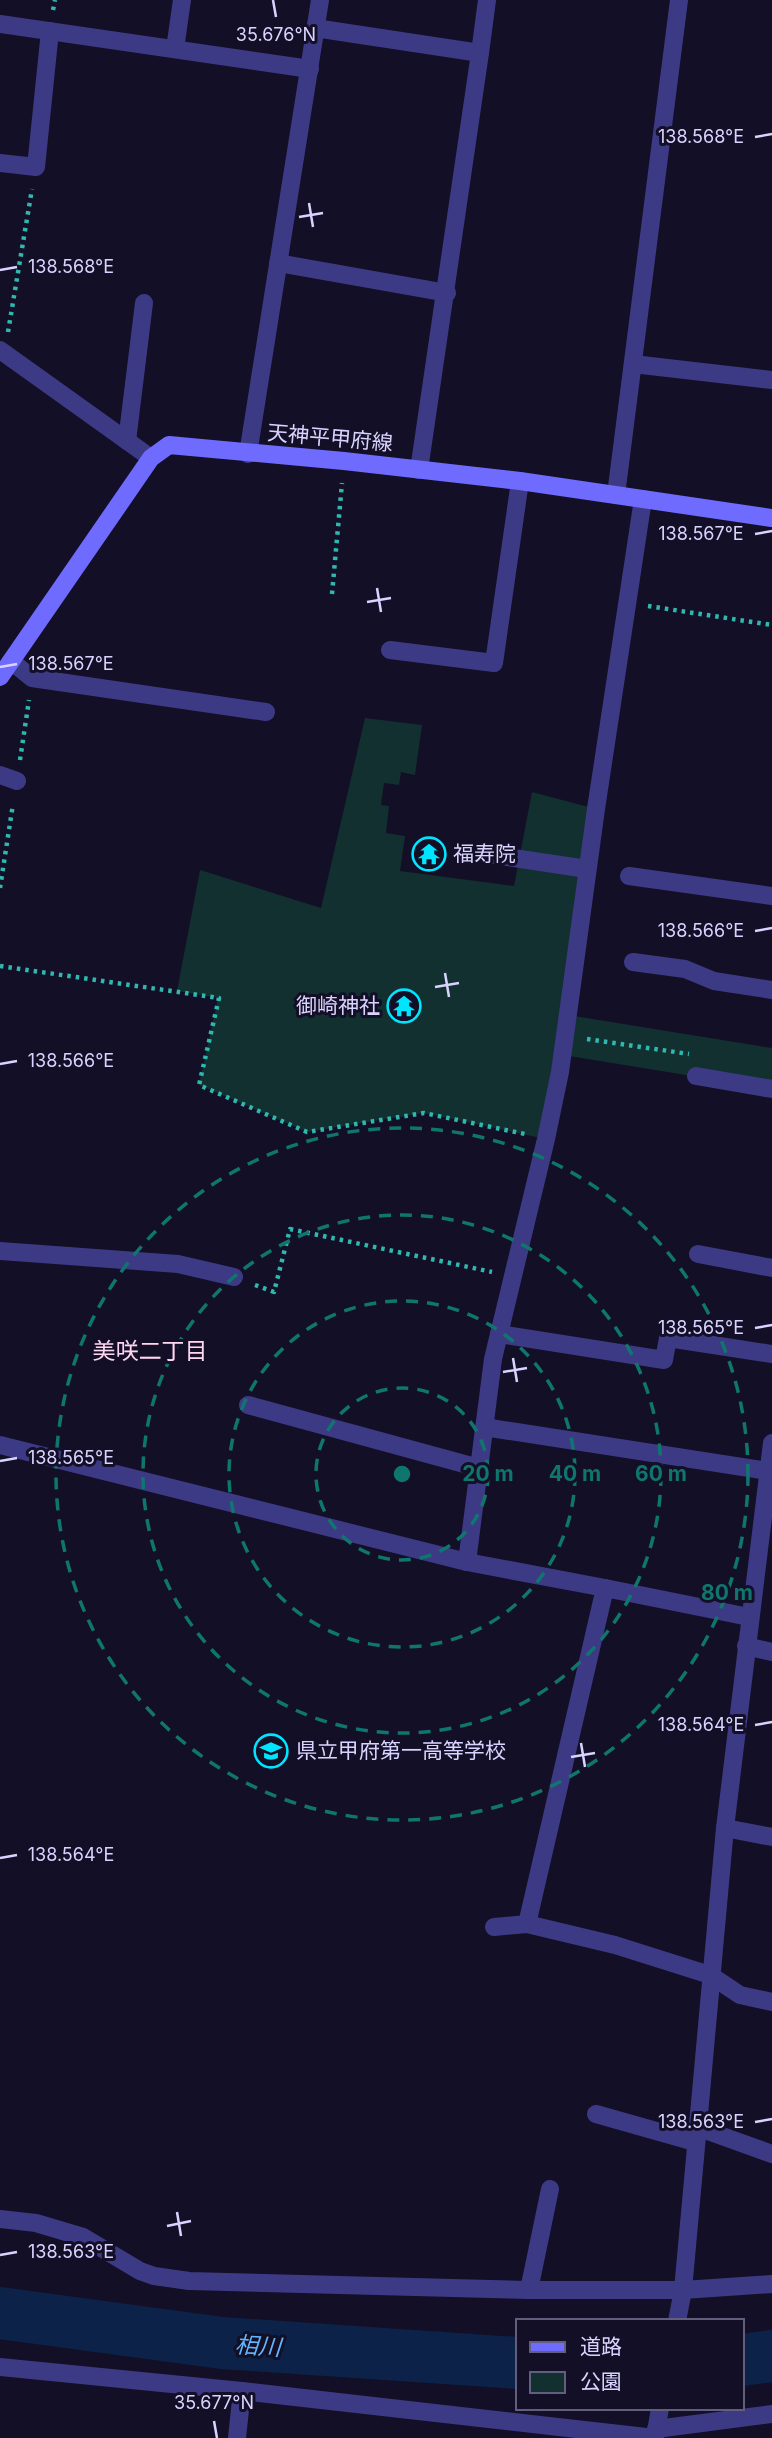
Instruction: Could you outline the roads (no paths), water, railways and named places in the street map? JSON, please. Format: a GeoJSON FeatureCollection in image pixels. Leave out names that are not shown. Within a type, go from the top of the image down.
{"type":"FeatureCollection","features":[{"type":"Feature","properties":{"kind":"main road","name":"天神平甲府線"},"geometry":{"type":"LineString","coordinates":[[151,458],[169,445],[344,461],[520,481],[772,519]]}},
{"type":"Feature","properties":{"kind":"main road"},"geometry":{"type":"LineString","coordinates":[[0,677],[151,458]]}},
{"type":"Feature","properties":{"kind":"street"},"geometry":{"type":"LineString","coordinates":[[175,49],[183,0]]}},
{"type":"Feature","properties":{"kind":"street"},"geometry":{"type":"LineString","coordinates":[[248,454],[320,0]]}},
{"type":"Feature","properties":{"kind":"street"},"geometry":{"type":"LineString","coordinates":[[419,470],[447,293],[487,0]]}},
{"type":"Feature","properties":{"kind":"street"},"geometry":{"type":"LineString","coordinates":[[616,495],[679,0]]}},
{"type":"Feature","properties":{"kind":"street"},"geometry":{"type":"LineString","coordinates":[[0,24],[310,69]]}},
{"type":"Feature","properties":{"kind":"street"},"geometry":{"type":"LineString","coordinates":[[315,28],[480,52]]}},
{"type":"Feature","properties":{"kind":"street"},"geometry":{"type":"LineString","coordinates":[[0,163],[36,167],[50,31]]}},
{"type":"Feature","properties":{"kind":"street"},"geometry":{"type":"LineString","coordinates":[[278,263],[447,293]]}},
{"type":"Feature","properties":{"kind":"street"},"geometry":{"type":"LineString","coordinates":[[127,441],[144,303]]}},
{"type":"Feature","properties":{"kind":"street"},"geometry":{"type":"LineString","coordinates":[[2,352],[151,458]]}},
{"type":"Feature","properties":{"kind":"street"},"geometry":{"type":"LineString","coordinates":[[633,364],[772,380]]}},
{"type":"Feature","properties":{"kind":"street"},"geometry":{"type":"LineString","coordinates":[[390,650],[494,663],[520,481]]}},
{"type":"Feature","properties":{"kind":"street"},"geometry":{"type":"LineString","coordinates":[[467,1562],[493,1359],[560,1072],[587,869],[643,499]]}},
{"type":"Feature","properties":{"kind":"street"},"geometry":{"type":"LineString","coordinates":[[11,661],[32,678],[266,712]]}},
{"type":"Feature","properties":{"kind":"street"},"geometry":{"type":"LineString","coordinates":[[480,853],[587,869]]}},
{"type":"Feature","properties":{"kind":"street"},"geometry":{"type":"LineString","coordinates":[[629,876],[772,896]]}},
{"type":"Feature","properties":{"kind":"street"},"geometry":{"type":"LineString","coordinates":[[633,962],[685,969],[714,981],[772,990]]}},
{"type":"Feature","properties":{"kind":"street"},"geometry":{"type":"LineString","coordinates":[[696,1076],[772,1088]]}},
{"type":"Feature","properties":{"kind":"street"},"geometry":{"type":"LineString","coordinates":[[0,1251],[178,1264],[234,1277]]}},
{"type":"Feature","properties":{"kind":"street"},"geometry":{"type":"LineString","coordinates":[[698,1254],[772,1268]]}},
{"type":"Feature","properties":{"kind":"street"},"geometry":{"type":"LineString","coordinates":[[499,1334],[664,1360],[668,1338],[772,1354]]}},
{"type":"Feature","properties":{"kind":"street"},"geometry":{"type":"LineString","coordinates":[[248,1405],[479,1468]]}},
{"type":"Feature","properties":{"kind":"street"},"geometry":{"type":"LineString","coordinates":[[484,1427],[770,1467]]}},
{"type":"Feature","properties":{"kind":"street"},"geometry":{"type":"LineString","coordinates":[[677,2319],[683,2291],[725,1828],[749,1617],[768,1509],[772,1443]]}},
{"type":"Feature","properties":{"kind":"street"},"geometry":{"type":"LineString","coordinates":[[0,1445],[467,1562],[749,1617]]}},
{"type":"Feature","properties":{"kind":"street"},"geometry":{"type":"LineString","coordinates":[[527,1924],[605,1588]]}},
{"type":"Feature","properties":{"kind":"street"},"geometry":{"type":"LineString","coordinates":[[746,1646],[772,1652]]}},
{"type":"Feature","properties":{"kind":"street"},"geometry":{"type":"LineString","coordinates":[[725,1828],[772,1836]]}},
{"type":"Feature","properties":{"kind":"street"},"geometry":{"type":"LineString","coordinates":[[494,1927],[527,1924],[615,1945],[710,1975],[740,1995],[772,2002]]}},
{"type":"Feature","properties":{"kind":"street"},"geometry":{"type":"LineString","coordinates":[[596,2114],[772,2154]]}},
{"type":"Feature","properties":{"kind":"street"},"geometry":{"type":"LineString","coordinates":[[529,2290],[550,2189]]}},
{"type":"Feature","properties":{"kind":"street"},"geometry":{"type":"LineString","coordinates":[[0,2218],[36,2223],[83,2237],[141,2271],[154,2276],[189,2281],[529,2290],[683,2291],[772,2284]]}},
{"type":"Feature","properties":{"kind":"street"},"geometry":{"type":"LineString","coordinates":[[0,2367],[242,2391],[654,2438],[660,2410]]}},
{"type":"Feature","properties":{"kind":"street"},"geometry":{"type":"LineString","coordinates":[[237,2438],[242,2391]]}},
{"type":"Feature","properties":{"kind":"street"},"geometry":{"type":"LineString","coordinates":[[656,2429],[772,2414]]}},
{"type":"Feature","properties":{"kind":"waterway","name":"相川"},"geometry":{"type":"LineString","coordinates":[[0,2313],[222,2343],[516,2363]]}},
{"type":"Feature","properties":{"kind":"waterway","name":"相川"},"geometry":{"type":"LineString","coordinates":[[744,2360],[772,2356]]}},
{"type":"Feature","properties":{"kind":"place","name":"福寿院"},"geometry":{"type":"Point","coordinates":[429,854]}},
{"type":"Feature","properties":{"kind":"place","name":"御崎神社"},"geometry":{"type":"Point","coordinates":[404,1006]}},
{"type":"Feature","properties":{"kind":"place","name":"県立甲府第一高等学校"},"geometry":{"type":"Point","coordinates":[271,1751]}},
{"type":"Feature","properties":{"kind":"district","name":"美咲二丁目"},"geometry":{"type":"Point","coordinates":[150,1351]}}]}
